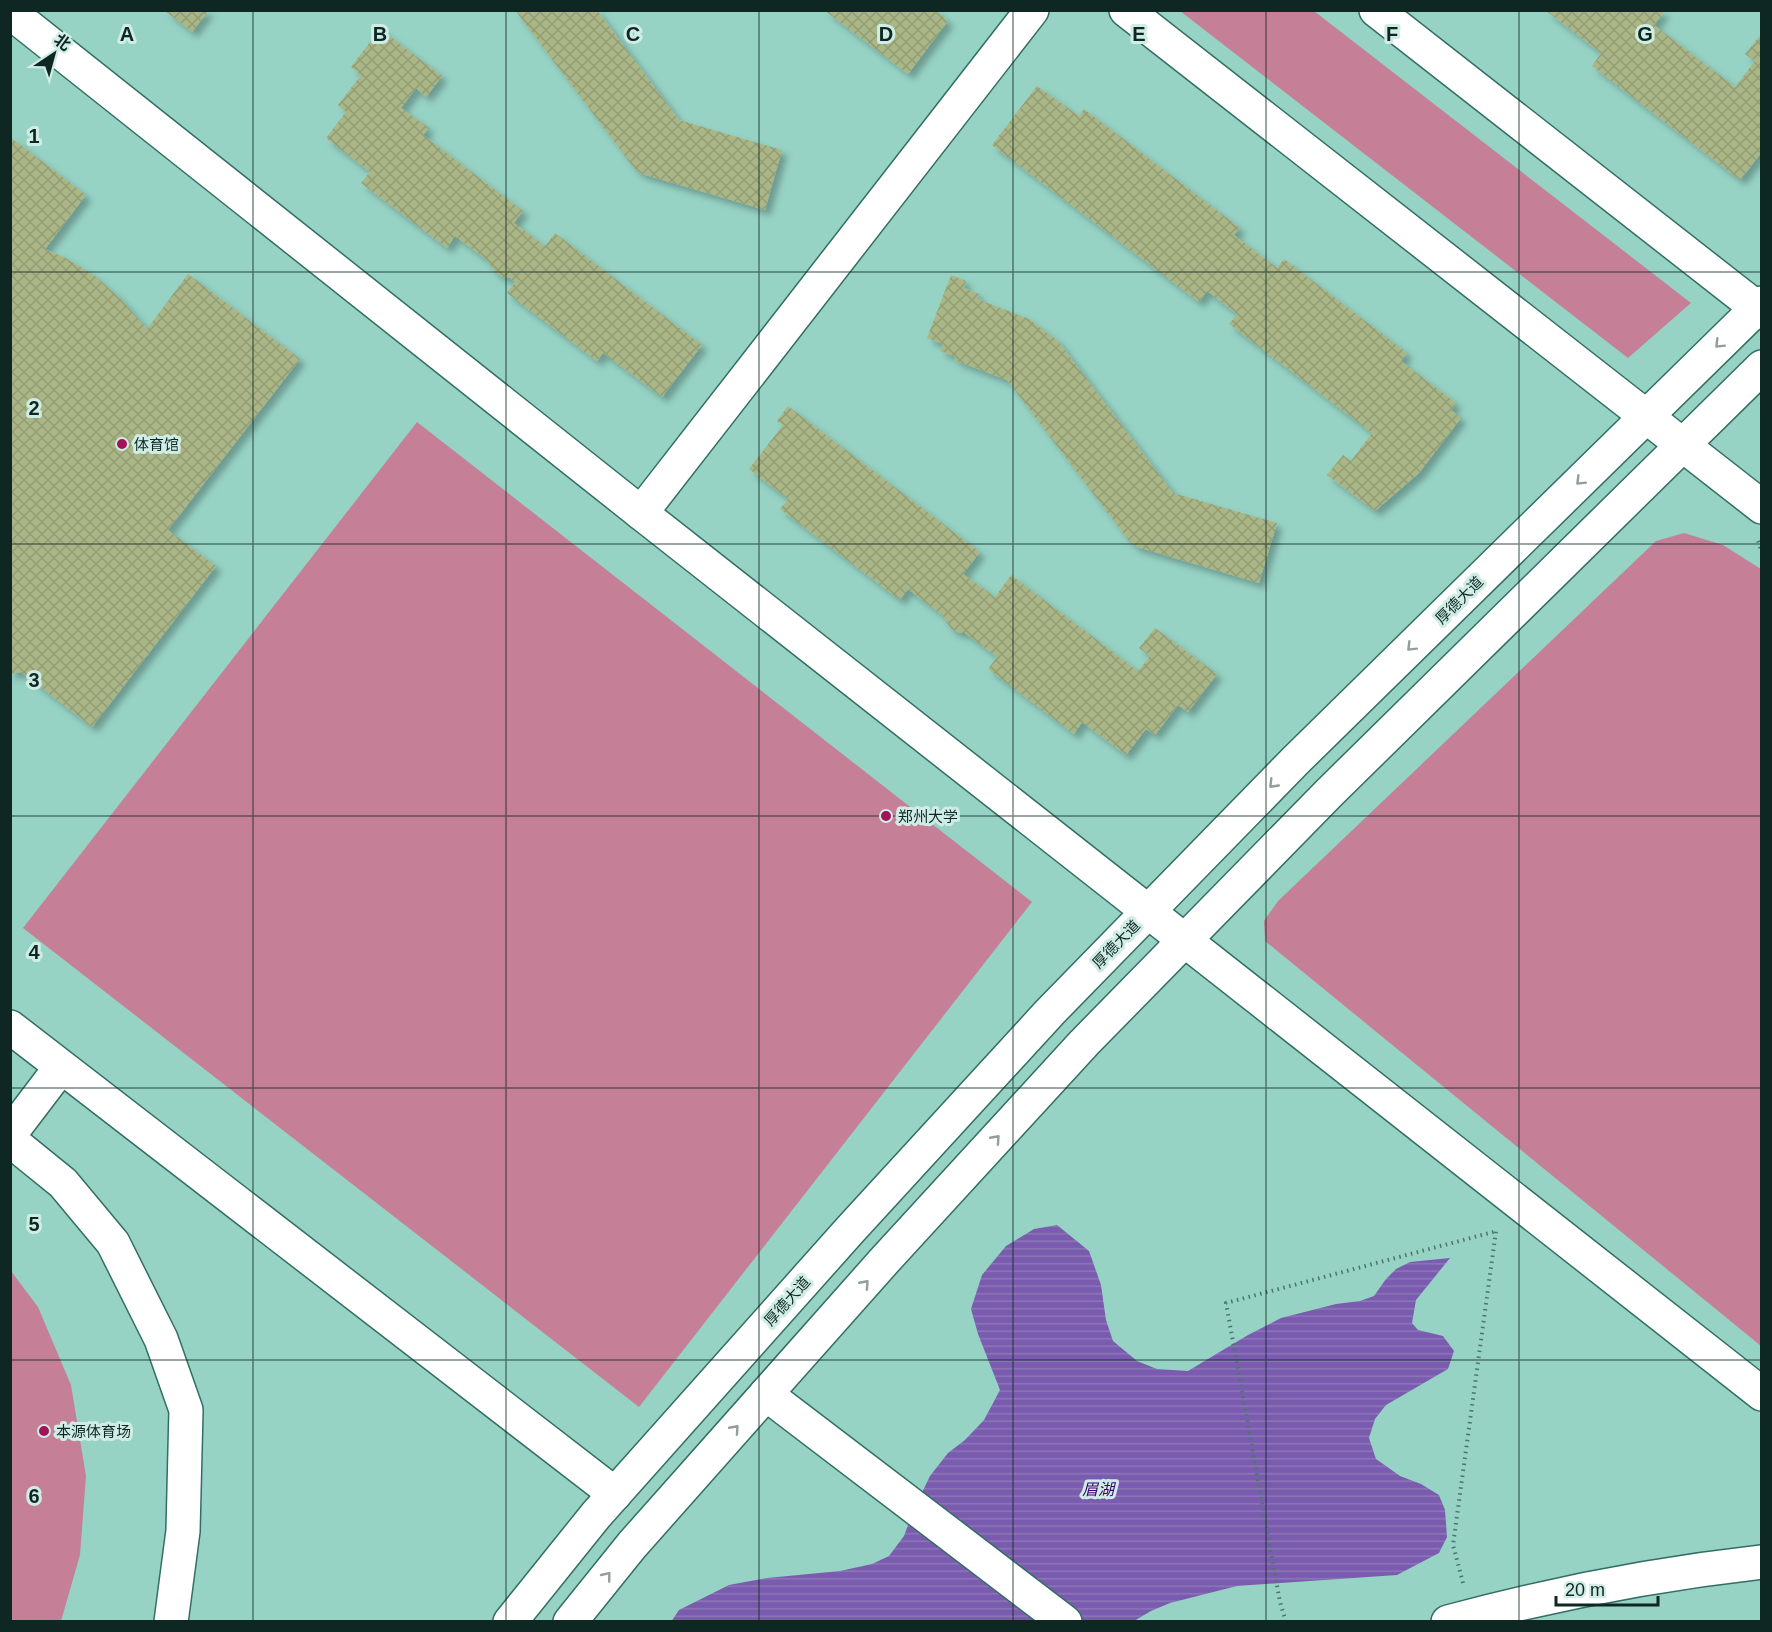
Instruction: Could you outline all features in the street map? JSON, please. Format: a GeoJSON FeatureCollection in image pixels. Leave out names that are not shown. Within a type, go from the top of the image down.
{"type":"FeatureCollection","features":[{"type":"Feature","properties":{"kind":"lane"},"geometry":{"type":"LineString","coordinates":[[641,513],[1032,10]]}},
{"type":"Feature","properties":{"kind":"lane"},"geometry":{"type":"LineString","coordinates":[[1126,10],[1761,507]]}},
{"type":"Feature","properties":{"kind":"lane"},"geometry":{"type":"LineString","coordinates":[[1376,10],[1760,308]]}},
{"type":"Feature","properties":{"kind":"lane"},"geometry":{"type":"LineString","coordinates":[[10,12],[641,513],[1761,1394]]}},
{"type":"Feature","properties":{"kind":"lane","name":"厚德大道"},"geometry":{"type":"LineString","coordinates":[[510,1622],[615,1494],[858,1221],[1042,1021],[1296,760],[1646,416],[1760,308]]}},
{"type":"Feature","properties":{"kind":"lane"},"geometry":{"type":"LineString","coordinates":[[570,1622],[632,1545],[766,1394],[1084,1043],[1329,793],[1761,367]]}},
{"type":"Feature","properties":{"kind":"lane"},"geometry":{"type":"LineString","coordinates":[[10,1027],[615,1494]]}},
{"type":"Feature","properties":{"kind":"lane"},"geometry":{"type":"LineString","coordinates":[[10,1134],[61,1067]]}},
{"type":"Feature","properties":{"kind":"lane"},"geometry":{"type":"LineString","coordinates":[[10,1140],[63,1184],[113,1243],[161,1339],[186,1410],[183,1531],[171,1622]]}},
{"type":"Feature","properties":{"kind":"lane"},"geometry":{"type":"LineString","coordinates":[[766,1394],[1065,1622]]}},
{"type":"Feature","properties":{"kind":"lane"},"geometry":{"type":"LineString","coordinates":[[1460,1618],[1599,1586],[1694,1570],[1761,1562]]}},
{"type":"Feature","properties":{"kind":"path"},"geometry":{"type":"LineString","coordinates":[[1286,1622],[1280,1602],[1226,1302],[1539,1219]]}},
{"type":"Feature","properties":{"kind":"path"},"geometry":{"type":"LineString","coordinates":[[1460,1618],[1453,1545],[1496,1231]]}},
{"type":"Feature","properties":{"kind":"shaded area"},"geometry":{"type":"Polygon","coordinates":[[[1180,11],[1314,11],[1691,303],[1628,358],[1180,11]]]}},
{"type":"Feature","properties":{"kind":"shaded area"},"geometry":{"type":"Polygon","coordinates":[[[417,422],[1032,902],[639,1407],[23,928],[417,422]]]}},
{"type":"Feature","properties":{"kind":"shaded area"},"geometry":{"type":"Polygon","coordinates":[[[1684,533],[1723,545],[1761,569],[1761,1346],[1265,941],[1264,921],[1278,901],[1656,541],[1684,533]]]}},
{"type":"Feature","properties":{"kind":"shaded area","name":"本源体育场"},"geometry":{"type":"Polygon","coordinates":[[[11,1271],[38,1307],[71,1385],[86,1476],[80,1555],[61,1621],[11,1621],[11,1271]]]}},
{"type":"Feature","properties":{"kind":"water","name":"眉湖"},"geometry":{"type":"Polygon","coordinates":[[[1057,1225],[1089,1251],[1101,1285],[1106,1320],[1113,1341],[1137,1361],[1157,1369],[1188,1371],[1281,1318],[1374,1296],[1396,1269],[1410,1262],[1450,1258],[1416,1300],[1412,1323],[1418,1330],[1443,1336],[1454,1351],[1448,1369],[1386,1405],[1375,1419],[1369,1438],[1376,1459],[1400,1476],[1421,1484],[1439,1495],[1445,1510],[1447,1537],[1439,1553],[1397,1575],[1237,1586],[1170,1603],[1134,1621],[671,1622],[679,1610],[729,1585],[767,1578],[840,1571],[872,1564],[889,1556],[904,1536],[930,1476],[948,1453],[965,1440],[984,1420],[1000,1390],[978,1334],[971,1309],[982,1275],[1006,1246],[1034,1229],[1057,1225]]]}},
{"type":"Feature","properties":{"kind":"building"},"geometry":{"type":"Polygon","coordinates":[[[164,10],[209,10],[192,32],[164,10]]]}},
{"type":"Feature","properties":{"kind":"building"},"geometry":{"type":"Polygon","coordinates":[[[515,10],[597,10],[679,120],[782,150],[765,210],[642,174],[634,168],[515,10]]]}},
{"type":"Feature","properties":{"kind":"building"},"geometry":{"type":"Polygon","coordinates":[[[824,10],[935,10],[948,21],[908,74],[824,10]]]}},
{"type":"Feature","properties":{"kind":"building"},"geometry":{"type":"Polygon","coordinates":[[[1545,10],[1661,10],[1664,12],[1654,25],[1735,87],[1755,61],[1745,54],[1762,33],[1762,152],[1740,180],[1592,66],[1601,53],[1545,10]]]}},
{"type":"Feature","properties":{"kind":"building"},"geometry":{"type":"Polygon","coordinates":[[[380,29],[442,76],[426,97],[416,88],[401,108],[429,128],[423,135],[523,211],[514,223],[545,246],[555,233],[702,345],[662,397],[603,353],[597,361],[507,293],[515,282],[495,272],[487,260],[455,236],[447,248],[361,183],[370,172],[326,138],[346,112],[338,105],[361,75],[351,67],[380,29]]]}},
{"type":"Feature","properties":{"kind":"building"},"geometry":{"type":"Polygon","coordinates":[[[1037,86],[1079,116],[1084,109],[1240,228],[1234,235],[1277,268],[1284,259],[1407,353],[1401,361],[1456,403],[1451,410],[1461,418],[1419,473],[1375,511],[1327,475],[1343,455],[1351,461],[1372,433],[1229,324],[1237,314],[1207,291],[1199,302],[992,145],[1037,86]]]}},
{"type":"Feature","properties":{"kind":"building","name":"体育馆"},"geometry":{"type":"Polygon","coordinates":[[[10,137],[86,195],[45,249],[64,257],[95,276],[122,300],[147,329],[188,274],[300,359],[168,530],[216,566],[92,727],[21,672],[10,674],[10,137]]]}},
{"type":"Feature","properties":{"kind":"building"},"geometry":{"type":"Polygon","coordinates":[[[951,275],[966,281],[964,288],[979,294],[977,299],[1029,319],[1058,341],[1173,493],[1277,523],[1259,583],[1137,547],[1129,541],[1007,380],[954,360],[956,357],[940,351],[943,344],[927,338],[951,275]]]}},
{"type":"Feature","properties":{"kind":"building"},"geometry":{"type":"Polygon","coordinates":[[[788,406],[980,552],[963,574],[995,597],[1011,575],[1138,671],[1150,656],[1139,648],[1155,628],[1217,674],[1188,712],[1178,705],[1155,735],[1146,729],[1126,755],[1082,722],[1074,734],[988,669],[997,657],[965,633],[951,629],[942,615],[908,589],[900,600],[780,509],[788,499],[749,469],[783,425],[777,421],[788,406]]]}},
{"type":"Feature","properties":{"kind":"place","name":"体育馆"},"geometry":{"type":"Point","coordinates":[122,444]}},
{"type":"Feature","properties":{"kind":"place","name":"郑州大学"},"geometry":{"type":"Point","coordinates":[886,816]}},
{"type":"Feature","properties":{"kind":"place","name":"本源体育场"},"geometry":{"type":"Point","coordinates":[44,1431]}}]}
